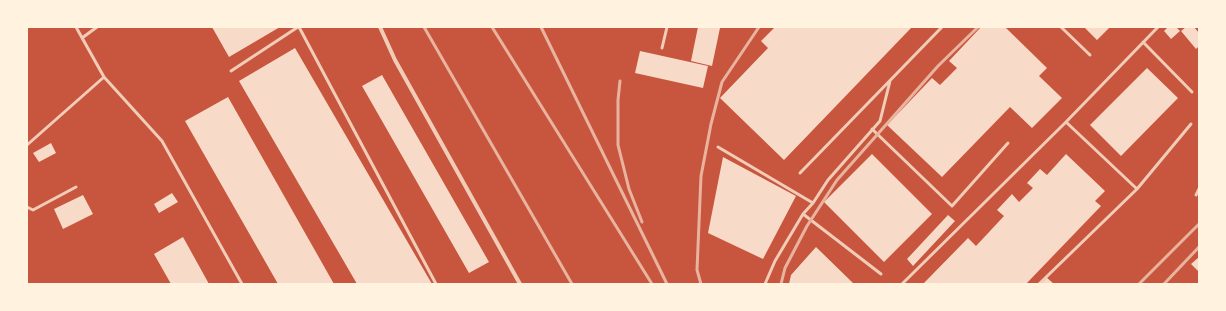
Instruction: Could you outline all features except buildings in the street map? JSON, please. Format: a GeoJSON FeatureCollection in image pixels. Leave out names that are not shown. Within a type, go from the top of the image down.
{"type":"FeatureCollection","features":[{"type":"Feature","properties":{"kind":"street"},"geometry":{"type":"LineString","coordinates":[[380,27],[395,60],[520,284]]}},
{"type":"Feature","properties":{"kind":"lane"},"geometry":{"type":"LineString","coordinates":[[76,27],[104,77],[162,141],[242,284]]}},
{"type":"Feature","properties":{"kind":"lane"},"geometry":{"type":"LineString","coordinates":[[82,38],[97,27]]}},
{"type":"Feature","properties":{"kind":"lane"},"geometry":{"type":"LineString","coordinates":[[231,71],[298,27],[436,284]]}},
{"type":"Feature","properties":{"kind":"lane"},"geometry":{"type":"LineString","coordinates":[[662,48],[667,27]]}},
{"type":"Feature","properties":{"kind":"lane"},"geometry":{"type":"LineString","coordinates":[[800,173],[942,27]]}},
{"type":"Feature","properties":{"kind":"lane"},"geometry":{"type":"LineString","coordinates":[[1062,27],[1090,55]]}},
{"type":"Feature","properties":{"kind":"lane"},"geometry":{"type":"LineString","coordinates":[[902,284],[1066,122],[1158,27]]}},
{"type":"Feature","properties":{"kind":"lane"},"geometry":{"type":"LineString","coordinates":[[1143,42],[1192,92]]}},
{"type":"Feature","properties":{"kind":"lane"},"geometry":{"type":"LineString","coordinates":[[27,145],[104,77]]}},
{"type":"Feature","properties":{"kind":"lane"},"geometry":{"type":"LineString","coordinates":[[765,284],[776,261],[803,214],[813,203],[828,180],[880,120],[890,81]]}},
{"type":"Feature","properties":{"kind":"lane"},"geometry":{"type":"LineString","coordinates":[[1066,122],[1137,189]]}},
{"type":"Feature","properties":{"kind":"lane"},"geometry":{"type":"LineString","coordinates":[[1039,284],[1137,189],[1191,124]]}},
{"type":"Feature","properties":{"kind":"lane"},"geometry":{"type":"LineString","coordinates":[[872,129],[952,206],[1008,143]]}},
{"type":"Feature","properties":{"kind":"lane"},"geometry":{"type":"LineString","coordinates":[[718,147],[813,203]]}},
{"type":"Feature","properties":{"kind":"lane"},"geometry":{"type":"LineString","coordinates":[[27,207],[33,210],[76,187]]}},
{"type":"Feature","properties":{"kind":"lane"},"geometry":{"type":"LineString","coordinates":[[1196,194],[1199,189]]}},
{"type":"Feature","properties":{"kind":"lane"},"geometry":{"type":"LineString","coordinates":[[803,214],[882,274]]}},
{"type":"Feature","properties":{"kind":"railway"},"geometry":{"type":"LineString","coordinates":[[424,27],[572,284]]}},
{"type":"Feature","properties":{"kind":"railway"},"geometry":{"type":"LineString","coordinates":[[492,27],[652,284]]}},
{"type":"Feature","properties":{"kind":"railway"},"geometry":{"type":"LineString","coordinates":[[541,27],[667,284]]}},
{"type":"Feature","properties":{"kind":"railway"},"geometry":{"type":"LineString","coordinates":[[701,284],[697,270],[701,176],[711,124],[722,82],[759,27]]}},
{"type":"Feature","properties":{"kind":"railway"},"geometry":{"type":"LineString","coordinates":[[781,284],[785,268],[807,226],[837,180],[938,66],[978,27]]}},
{"type":"Feature","properties":{"kind":"railway"},"geometry":{"type":"LineString","coordinates":[[620,81],[618,100],[618,145],[629,189],[642,222]]}},
{"type":"Feature","properties":{"kind":"railway"},"geometry":{"type":"LineString","coordinates":[[1139,284],[1199,224]]}},
{"type":"Feature","properties":{"kind":"railway"},"geometry":{"type":"LineString","coordinates":[[1164,284],[1199,247]]}}]}
